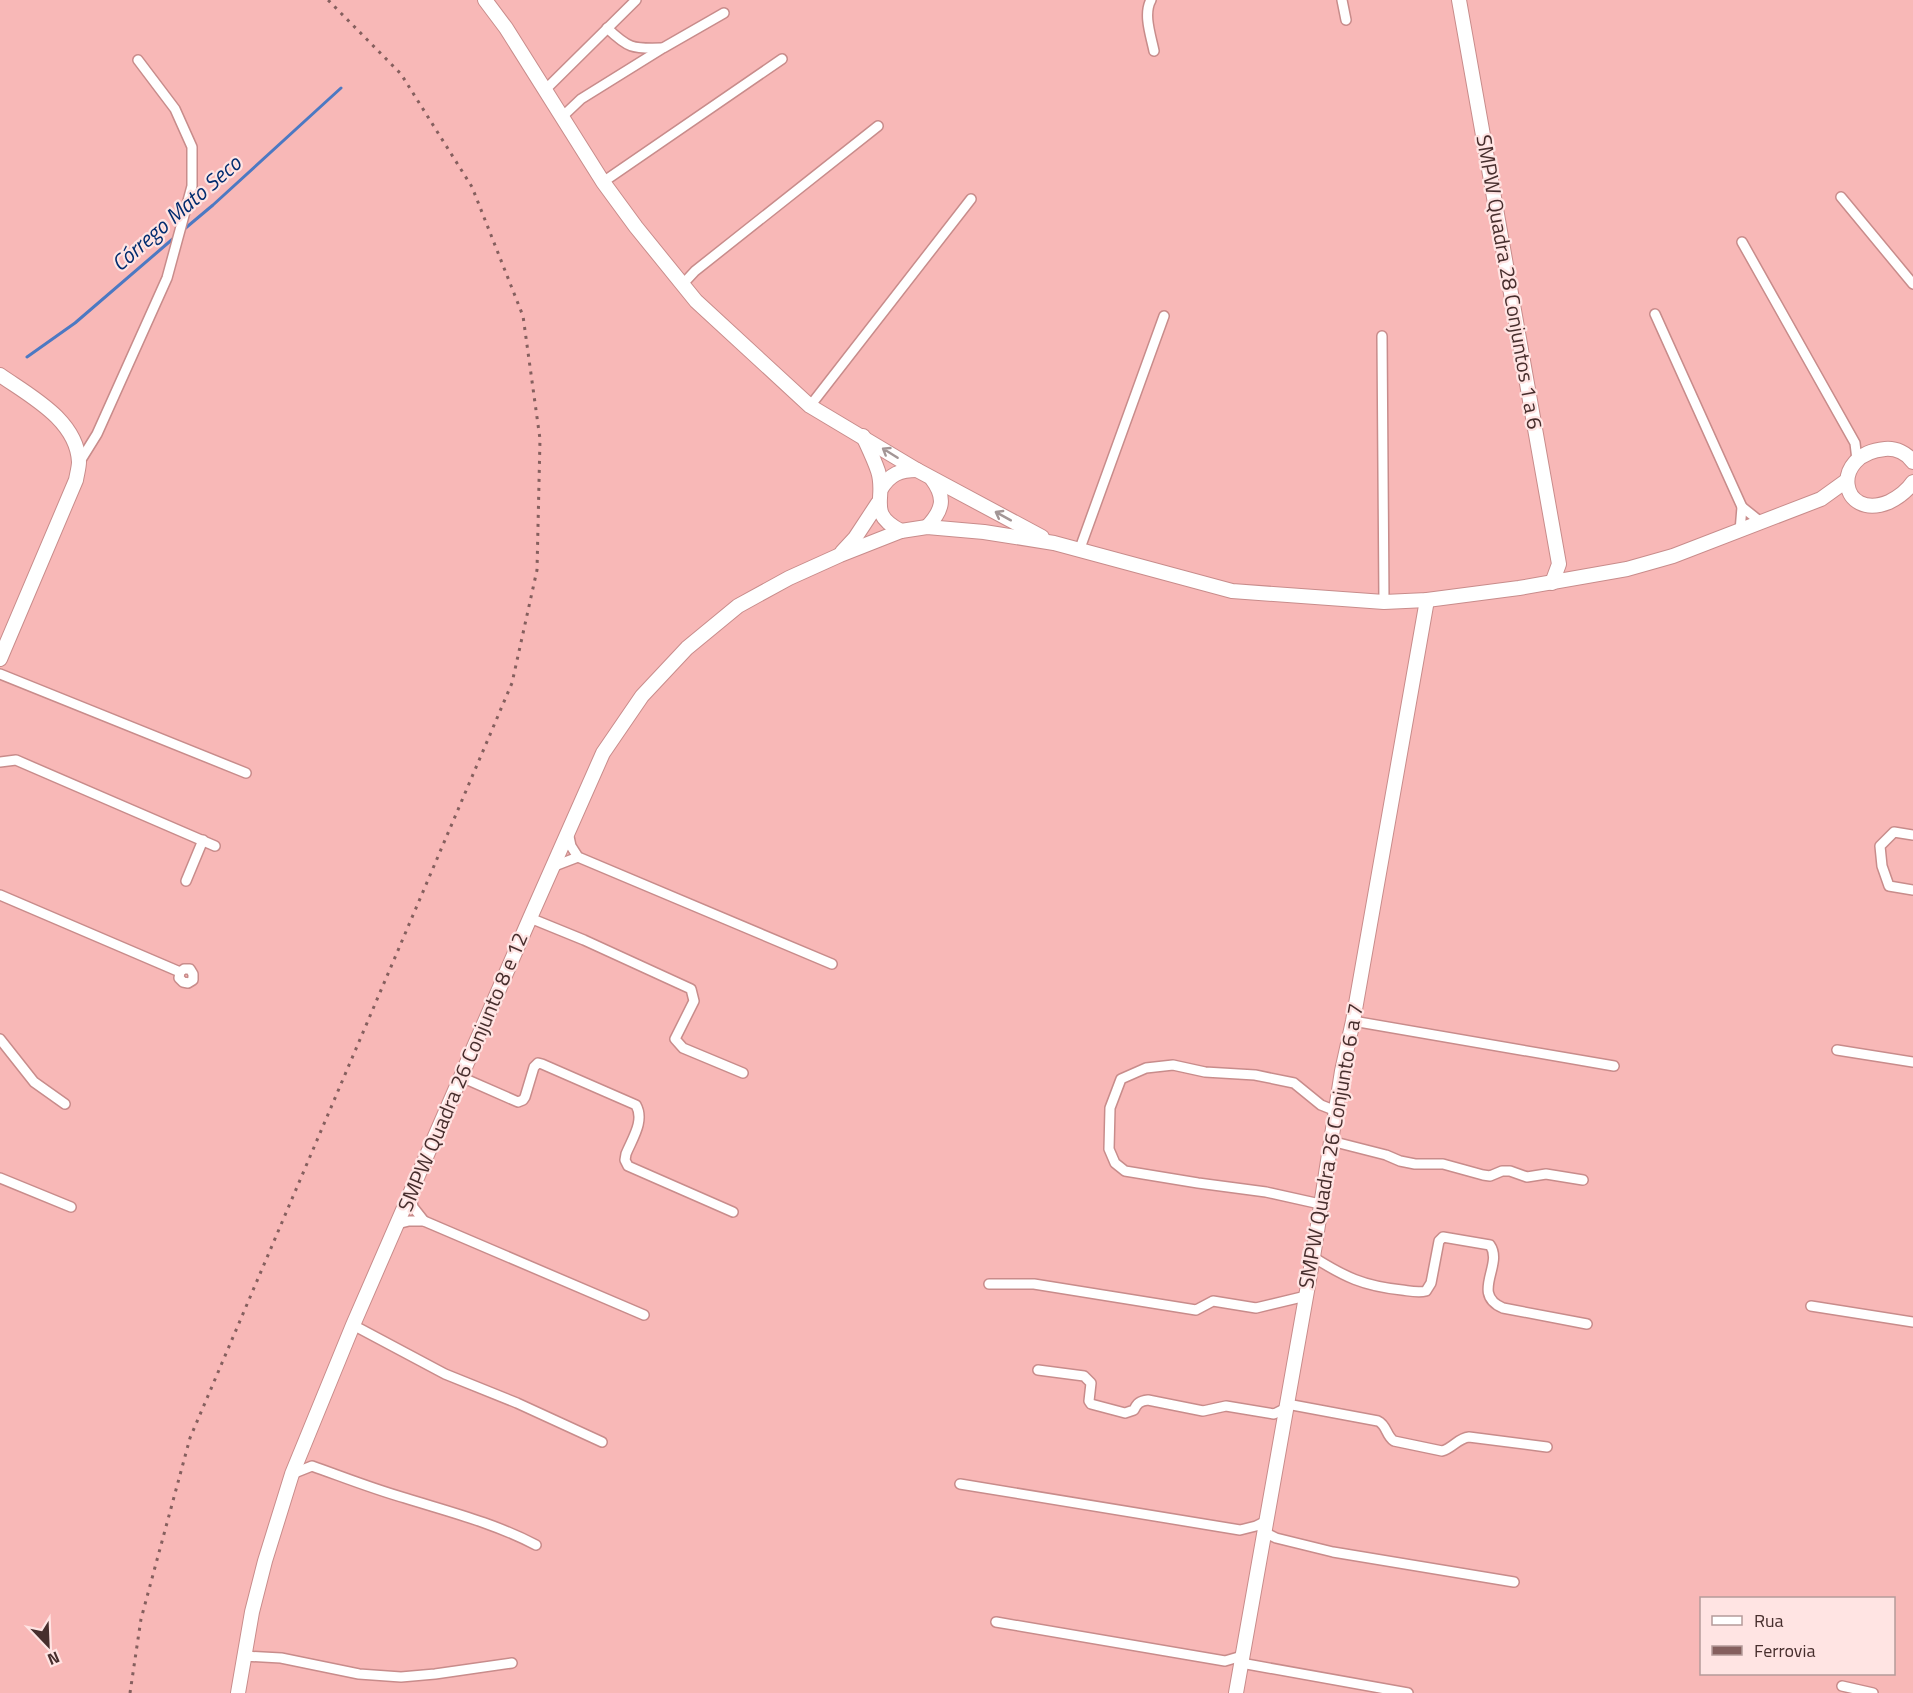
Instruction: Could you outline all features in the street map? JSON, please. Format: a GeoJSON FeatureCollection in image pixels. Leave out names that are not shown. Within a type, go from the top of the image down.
{"type":"FeatureCollection","features":[{"type":"Feature","properties":{"kind":"street"},"geometry":{"type":"LineString","coordinates":[[485,0],[507,28],[603,182],[696,301],[810,405],[917,470],[1054,543]]}},
{"type":"Feature","properties":{"kind":"street"},"geometry":{"type":"LineString","coordinates":[[545,90],[636,0]]}},
{"type":"Feature","properties":{"kind":"street"},"geometry":{"type":"LineString","coordinates":[[1151,0],[1148,5],[1148,16],[1154,51]]}},
{"type":"Feature","properties":{"kind":"street"},"geometry":{"type":"LineString","coordinates":[[1342,0],[1346,20]]}},
{"type":"Feature","properties":{"kind":"street","name":"SMPW Quadra 28 Conjuntos 1 a 6"},"geometry":{"type":"LineString","coordinates":[[1459,0],[1559,564],[1552,584]]}},
{"type":"Feature","properties":{"kind":"street"},"geometry":{"type":"LineString","coordinates":[[562,117],[582,99],[724,13]]}},
{"type":"Feature","properties":{"kind":"street"},"geometry":{"type":"LineString","coordinates":[[607,28],[623,44],[637,49],[663,48]]}},
{"type":"Feature","properties":{"kind":"street"},"geometry":{"type":"LineString","coordinates":[[603,182],[782,59]]}},
{"type":"Feature","properties":{"kind":"street"},"geometry":{"type":"LineString","coordinates":[[79,463],[97,434],[167,278],[192,186],[192,147],[175,109],[138,60]]}},
{"type":"Feature","properties":{"kind":"street"},"geometry":{"type":"LineString","coordinates":[[682,285],[695,271],[878,126]]}},
{"type":"Feature","properties":{"kind":"street"},"geometry":{"type":"LineString","coordinates":[[1841,197],[1913,284]]}},
{"type":"Feature","properties":{"kind":"street"},"geometry":{"type":"LineString","coordinates":[[810,405],[971,199]]}},
{"type":"Feature","properties":{"kind":"street"},"geometry":{"type":"LineString","coordinates":[[1742,242],[1855,443],[1857,460]]}},
{"type":"Feature","properties":{"kind":"street"},"geometry":{"type":"LineString","coordinates":[[1655,314],[1742,507],[1762,523]]}},
{"type":"Feature","properties":{"kind":"street"},"geometry":{"type":"LineString","coordinates":[[1079,551],[1164,316]]}},
{"type":"Feature","properties":{"kind":"street"},"geometry":{"type":"LineString","coordinates":[[1382,336],[1384,602]]}},
{"type":"Feature","properties":{"kind":"street"},"geometry":{"type":"LineString","coordinates":[[0,375],[54,413],[76,446],[79,463],[76,480],[0,659]]}},
{"type":"Feature","properties":{"kind":"street"},"geometry":{"type":"LineString","coordinates":[[863,436],[878,472],[882,515],[890,525],[902,531],[927,527],[984,532],[1054,543],[1232,591],[1384,602],[1427,600],[1552,584],[1646,564],[1762,523],[1821,499],[1846,481]]}},
{"type":"Feature","properties":{"kind":"street"},"geometry":{"type":"LineString","coordinates":[[1855,443],[1871,453]]}},
{"type":"Feature","properties":{"kind":"street"},"geometry":{"type":"LineString","coordinates":[[1897,450],[1913,443]]}},
{"type":"Feature","properties":{"kind":"street"},"geometry":{"type":"LineString","coordinates":[[1912,458],[1897,450],[1886,449],[1871,453],[1857,460],[1846,481],[1848,491],[1853,497],[1867,505],[1883,504],[1900,496],[1913,482]]}},
{"type":"Feature","properties":{"kind":"street"},"geometry":{"type":"LineString","coordinates":[[879,496],[886,480],[896,473],[917,470]]}},
{"type":"Feature","properties":{"kind":"street"},"geometry":{"type":"LineString","coordinates":[[927,527],[937,517],[941,503],[939,489],[930,477]]}},
{"type":"Feature","properties":{"kind":"street","name":"SMPW Quadra 26 Conjunto 8 e 12"},"geometry":{"type":"LineString","coordinates":[[840,555],[855,538],[879,496]]}},
{"type":"Feature","properties":{"kind":"street"},"geometry":{"type":"LineString","coordinates":[[1821,499],[1853,497]]}},
{"type":"Feature","properties":{"kind":"street"},"geometry":{"type":"LineString","coordinates":[[1740,531],[1742,507]]}},
{"type":"Feature","properties":{"kind":"street","name":"SMPW Quadra 26 Conjunto 8 e 12"},"geometry":{"type":"LineString","coordinates":[[238,1693],[252,1612],[292,1474],[353,1325],[603,753],[642,696],[687,648],[738,606],[789,578],[902,531]]}},
{"type":"Feature","properties":{"kind":"street"},"geometry":{"type":"LineString","coordinates":[[1559,564],[1577,579]]}},
{"type":"Feature","properties":{"kind":"street","name":"SMPW Quadra 26 Conjunto 6 a 7"},"geometry":{"type":"LineString","coordinates":[[1236,1693],[1282,1413],[1313,1257],[1336,1111],[1427,600]]}},
{"type":"Feature","properties":{"kind":"street"},"geometry":{"type":"LineString","coordinates":[[0,674],[246,773]]}},
{"type":"Feature","properties":{"kind":"street"},"geometry":{"type":"LineString","coordinates":[[0,762],[16,760],[215,846]]}},
{"type":"Feature","properties":{"kind":"street"},"geometry":{"type":"LineString","coordinates":[[568,832],[571,846],[578,857],[832,964]]}},
{"type":"Feature","properties":{"kind":"street"},"geometry":{"type":"LineString","coordinates":[[1913,835],[1894,832],[1880,846],[1882,866],[1889,886],[1913,890]]}},
{"type":"Feature","properties":{"kind":"street"},"geometry":{"type":"LineString","coordinates":[[186,881],[203,840]]}},
{"type":"Feature","properties":{"kind":"street"},"geometry":{"type":"LineString","coordinates":[[552,868],[578,857]]}},
{"type":"Feature","properties":{"kind":"street"},"geometry":{"type":"LineString","coordinates":[[0,895],[180,972]]}},
{"type":"Feature","properties":{"kind":"street"},"geometry":{"type":"LineString","coordinates":[[530,918],[691,989],[694,1001],[675,1039],[683,1048],[743,1073]]}},
{"type":"Feature","properties":{"kind":"street"},"geometry":{"type":"LineString","coordinates":[[1353,1021],[1614,1066]]}},
{"type":"Feature","properties":{"kind":"street"},"geometry":{"type":"LineString","coordinates":[[0,1039],[34,1082],[65,1104]]}},
{"type":"Feature","properties":{"kind":"street"},"geometry":{"type":"LineString","coordinates":[[1836,1050],[1913,1062]]}},
{"type":"Feature","properties":{"kind":"street"},"geometry":{"type":"LineString","coordinates":[[461,1077],[518,1102],[525,1097],[534,1067],[542,1064],[636,1105],[640,1112],[640,1119],[626,1154],[625,1160],[628,1166],[733,1212]]}},
{"type":"Feature","properties":{"kind":"street"},"geometry":{"type":"LineString","coordinates":[[1320,1204],[1266,1192],[1125,1171],[1115,1163],[1109,1149],[1110,1108],[1121,1078],[1146,1068],[1173,1065],[1205,1072],[1255,1075],[1287,1081],[1294,1083],[1321,1105],[1336,1111]]}},
{"type":"Feature","properties":{"kind":"street"},"geometry":{"type":"LineString","coordinates":[[1331,1141],[1386,1155],[1400,1161],[1415,1164],[1443,1164],[1483,1175],[1490,1176],[1502,1171],[1510,1171],[1527,1177],[1546,1174],[1583,1180]]}},
{"type":"Feature","properties":{"kind":"street"},"geometry":{"type":"LineString","coordinates":[[0,1178],[71,1207]]}},
{"type":"Feature","properties":{"kind":"street"},"geometry":{"type":"LineString","coordinates":[[410,1194],[413,1207],[424,1221]]}},
{"type":"Feature","properties":{"kind":"street"},"geometry":{"type":"LineString","coordinates":[[397,1224],[424,1221],[644,1315]]}},
{"type":"Feature","properties":{"kind":"street"},"geometry":{"type":"LineString","coordinates":[[1313,1257],[1351,1280],[1420,1292],[1426,1291],[1431,1283],[1439,1241],[1443,1237],[1490,1245],[1494,1253],[1488,1291],[1493,1302],[1503,1308],[1587,1324]]}},
{"type":"Feature","properties":{"kind":"street"},"geometry":{"type":"LineString","coordinates":[[989,1284],[1034,1284],[1196,1310],[1213,1301],[1256,1308],[1306,1296]]}},
{"type":"Feature","properties":{"kind":"street"},"geometry":{"type":"LineString","coordinates":[[1811,1306],[1913,1322]]}},
{"type":"Feature","properties":{"kind":"street"},"geometry":{"type":"LineString","coordinates":[[353,1325],[445,1374],[517,1403],[602,1442]]}},
{"type":"Feature","properties":{"kind":"street"},"geometry":{"type":"LineString","coordinates":[[1038,1370],[1084,1376],[1091,1383],[1089,1401],[1091,1404],[1125,1413],[1134,1410],[1136,1404],[1141,1400],[1203,1411],[1226,1406],[1378,1421],[1383,1424],[1389,1437],[1394,1441],[1442,1451],[1448,1449],[1459,1439],[1469,1437],[1547,1447]]}},
{"type":"Feature","properties":{"kind":"street"},"geometry":{"type":"LineString","coordinates":[[304,1447],[312,1466]]}},
{"type":"Feature","properties":{"kind":"street"},"geometry":{"type":"LineString","coordinates":[[292,1474],[312,1466],[381,1491],[465,1515],[508,1531],[536,1545]]}},
{"type":"Feature","properties":{"kind":"street"},"geometry":{"type":"LineString","coordinates":[[960,1484],[1239,1530],[1256,1526],[1265,1527],[1276,1538],[1334,1552],[1514,1582]]}},
{"type":"Feature","properties":{"kind":"street"},"geometry":{"type":"LineString","coordinates":[[996,1622],[1408,1693]]}},
{"type":"Feature","properties":{"kind":"street"},"geometry":{"type":"LineString","coordinates":[[244,1656],[281,1658],[358,1674],[401,1677],[512,1664]]}},
{"type":"Feature","properties":{"kind":"street"},"geometry":{"type":"LineString","coordinates":[[1225,1661],[1241,1663]]}},
{"type":"Feature","properties":{"kind":"street"},"geometry":{"type":"LineString","coordinates":[[1842,1686],[1873,1693]]}},
{"type":"Feature","properties":{"kind":"waterway","name":"Córrego Mato Seco"},"geometry":{"type":"LineString","coordinates":[[182,231],[341,88]]}},
{"type":"Feature","properties":{"kind":"waterway","name":"Córrego Mato Seco"},"geometry":{"type":"LineString","coordinates":[[27,357],[75,323],[175,237]]}},
{"type":"Feature","properties":{"kind":"railway"},"geometry":{"type":"LineString","coordinates":[[130,1693],[141,1619],[190,1438],[512,683],[537,570],[540,439],[523,316],[472,187],[401,74],[328,0]]}}]}
